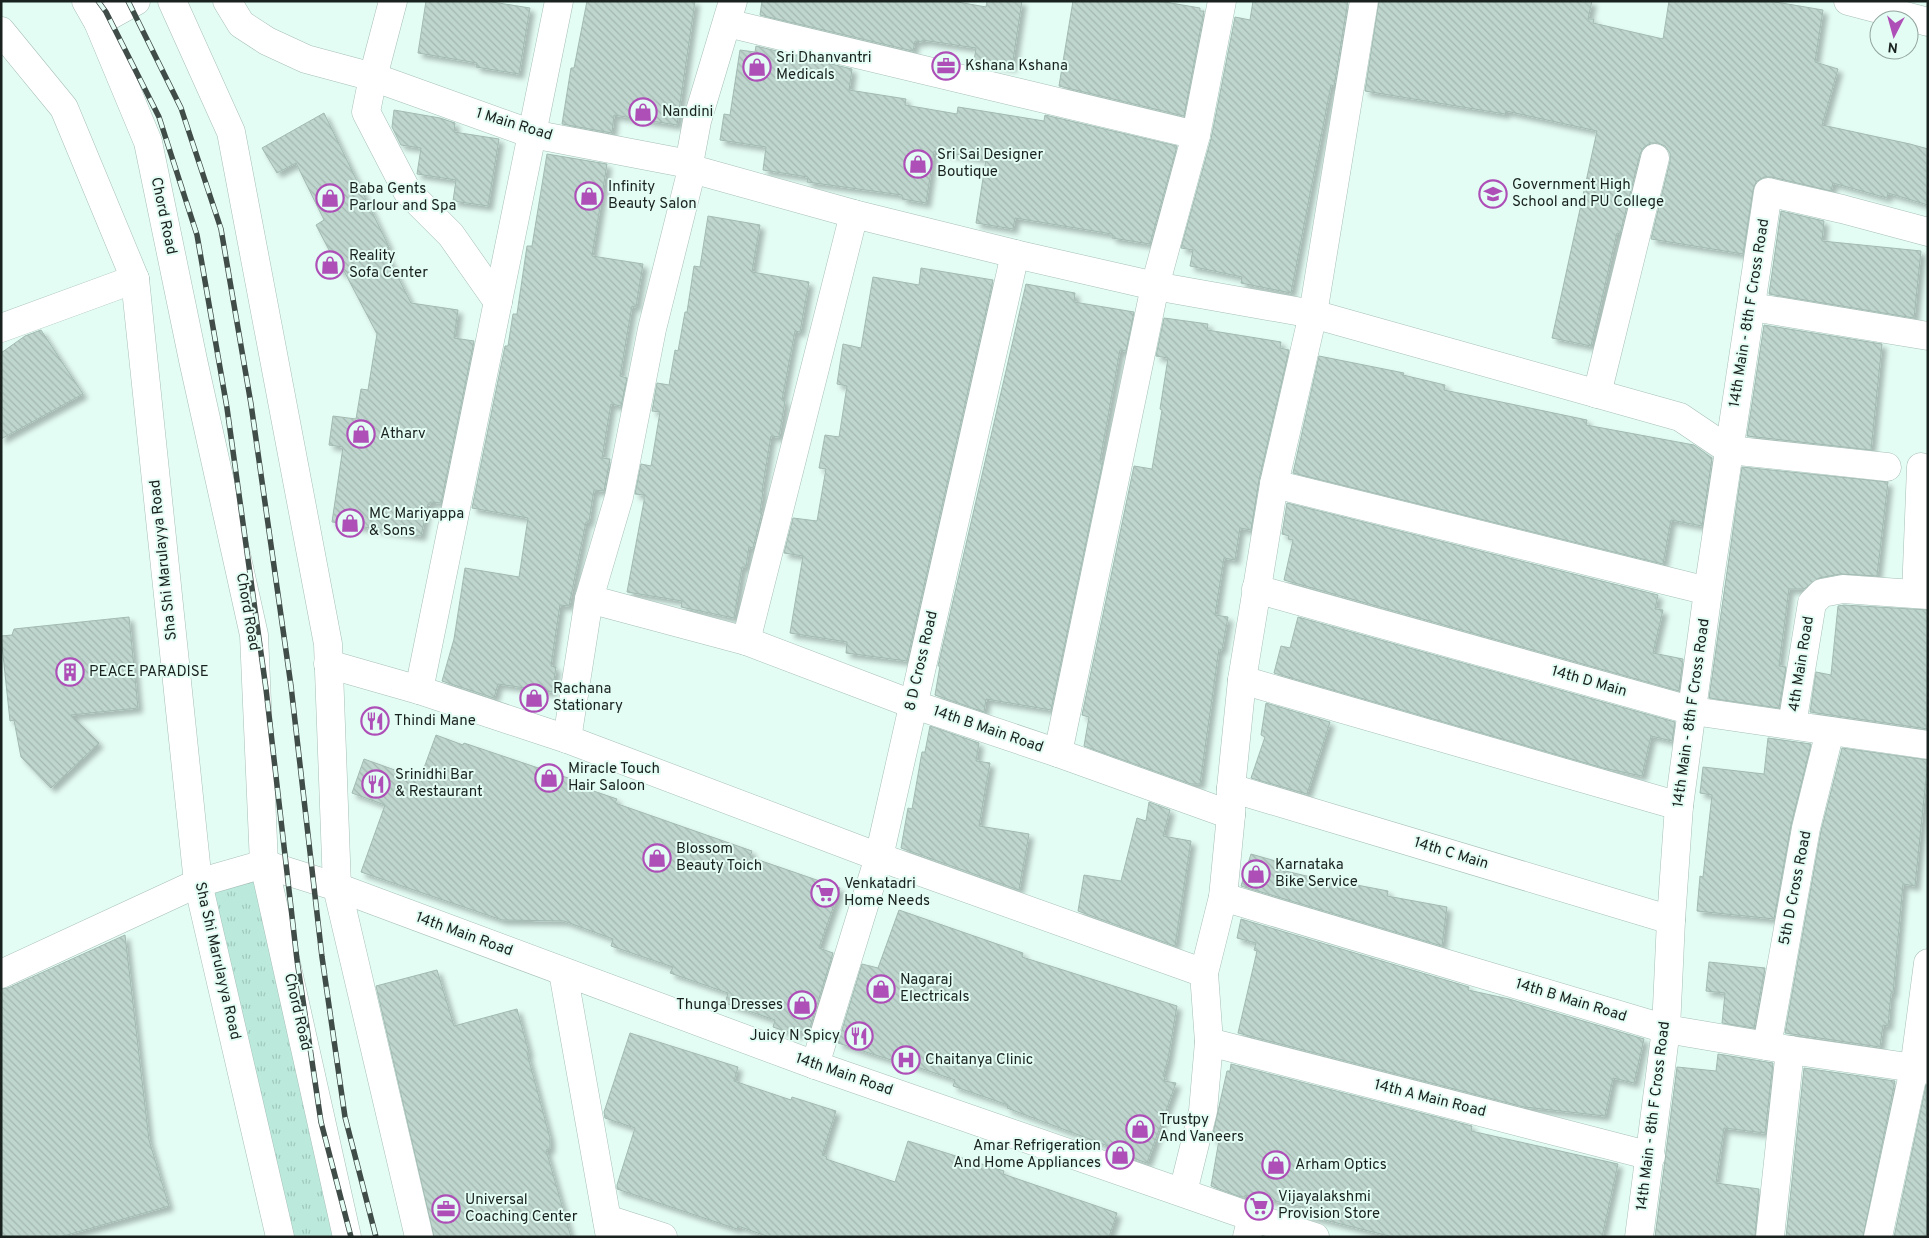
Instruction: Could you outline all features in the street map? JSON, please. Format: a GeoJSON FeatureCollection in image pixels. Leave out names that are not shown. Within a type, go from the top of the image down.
{"type":"FeatureCollection","features":[{"type":"Feature","properties":{"kind":"street"},"geometry":{"type":"LineString","coordinates":[[92,12],[136,1]]}},
{"type":"Feature","properties":{"kind":"street"},"geometry":{"type":"LineString","coordinates":[[172,1],[231,132],[328,644],[337,887],[419,1237]]}},
{"type":"Feature","properties":{"kind":"street","name":"1 Main Road"},"geometry":{"type":"LineString","coordinates":[[227,1],[241,24],[267,41],[306,60],[373,77],[532,134],[690,167],[854,214],[1015,254],[1155,286],[1313,314],[1680,417],[1729,450]]}},
{"type":"Feature","properties":{"kind":"street"},"geometry":{"type":"LineString","coordinates":[[393,1],[366,112],[407,191],[451,235],[498,302]]}},
{"type":"Feature","properties":{"kind":"street"},"geometry":{"type":"LineString","coordinates":[[419,690],[559,1]]}},
{"type":"Feature","properties":{"kind":"street"},"geometry":{"type":"LineString","coordinates":[[1058,753],[1155,286],[1196,134],[1222,1]]}},
{"type":"Feature","properties":{"kind":"street"},"geometry":{"type":"LineString","coordinates":[[1183,1192],[1203,1111],[1210,1042],[1204,973],[1223,897],[1231,815],[1231,788],[1242,680],[1274,484],[1313,314],[1364,1]]}},
{"type":"Feature","properties":{"kind":"street"},"geometry":{"type":"LineString","coordinates":[[1848,1],[1874,5],[1928,22]]}},
{"type":"Feature","properties":{"kind":"street","name":"Chord Road"},"geometry":{"type":"LineString","coordinates":[[92,12],[148,142],[193,360],[254,635],[264,864],[347,1237]]}},
{"type":"Feature","properties":{"kind":"street"},"geometry":{"type":"LineString","coordinates":[[567,739],[589,599],[619,497],[652,329],[690,167],[697,121],[730,12],[1196,134]]}},
{"type":"Feature","properties":{"kind":"street","name":"Sha Shi Marulayya Road"},"geometry":{"type":"LineString","coordinates":[[1,31],[64,108],[135,279],[198,883],[280,1237]]}},
{"type":"Feature","properties":{"kind":"street"},"geometry":{"type":"LineString","coordinates":[[1596,394],[1655,158]]}},
{"type":"Feature","properties":{"kind":"street","name":"14th Main - 8th F Cross Road"},"geometry":{"type":"LineString","coordinates":[[1639,1237],[1666,1029],[1679,806],[1708,591],[1768,192],[1928,232]]}},
{"type":"Feature","properties":{"kind":"street"},"geometry":{"type":"LineString","coordinates":[[746,641],[854,214]]}},
{"type":"Feature","properties":{"kind":"street","name":"8 D Cross Road"},"geometry":{"type":"LineString","coordinates":[[815,1065],[878,857],[1015,254]]}},
{"type":"Feature","properties":{"kind":"street"},"geometry":{"type":"LineString","coordinates":[[1,328],[135,279]]}},
{"type":"Feature","properties":{"kind":"street"},"geometry":{"type":"LineString","coordinates":[[1752,308],[1928,336]]}},
{"type":"Feature","properties":{"kind":"street"},"geometry":{"type":"LineString","coordinates":[[1729,450],[1886,467]]}},
{"type":"Feature","properties":{"kind":"street"},"geometry":{"type":"LineString","coordinates":[[1920,468],[1922,595]]}},
{"type":"Feature","properties":{"kind":"street"},"geometry":{"type":"LineString","coordinates":[[1274,484],[1708,591]]}},
{"type":"Feature","properties":{"kind":"street","name":"4th Main Road"},"geometry":{"type":"LineString","coordinates":[[1792,725],[1812,603],[1822,593],[1843,588],[1922,595]]}},
{"type":"Feature","properties":{"kind":"street","name":"14th D Main"},"geometry":{"type":"LineString","coordinates":[[1256,589],[1693,711],[1928,745]]}},
{"type":"Feature","properties":{"kind":"street","name":"14th B Main Road"},"geometry":{"type":"LineString","coordinates":[[589,599],[746,641],[912,704],[1058,753],[1231,815]]}},
{"type":"Feature","properties":{"kind":"street"},"geometry":{"type":"LineString","coordinates":[[328,664],[419,690],[567,739],[878,857],[1204,973]]}},
{"type":"Feature","properties":{"kind":"street"},"geometry":{"type":"LineString","coordinates":[[1242,680],[1679,806]]}},
{"type":"Feature","properties":{"kind":"street","name":"5th D Cross Road"},"geometry":{"type":"LineString","coordinates":[[1770,1237],[1778,1048],[1806,828],[1830,731]]}},
{"type":"Feature","properties":{"kind":"street","name":"14th C Main"},"geometry":{"type":"LineString","coordinates":[[1231,788],[1671,920]]}},
{"type":"Feature","properties":{"kind":"street"},"geometry":{"type":"LineString","coordinates":[[1,974],[198,883],[264,864]]}},
{"type":"Feature","properties":{"kind":"street","name":"14th Main Road"},"geometry":{"type":"LineString","coordinates":[[264,864],[337,887],[815,1065],[1183,1192],[1249,1227],[1315,1237]]}},
{"type":"Feature","properties":{"kind":"street","name":"14th B Main Road"},"geometry":{"type":"LineString","coordinates":[[1223,897],[1666,1029],[1921,1070]]}},
{"type":"Feature","properties":{"kind":"street"},"geometry":{"type":"LineString","coordinates":[[1878,1237],[1921,1070],[1928,963]]}},
{"type":"Feature","properties":{"kind":"street"},"geometry":{"type":"LineString","coordinates":[[563,972],[608,1228],[663,1237]]}},
{"type":"Feature","properties":{"kind":"street","name":"14th A Main Road"},"geometry":{"type":"LineString","coordinates":[[1210,1042],[1651,1156]]}},
{"type":"Feature","properties":{"kind":"green space"},"geometry":{"type":"Polygon","coordinates":[[[255,879],[336,1237],[290,1237],[212,889],[255,879]]]}},
{"type":"Feature","properties":{"kind":"building"},"geometry":{"type":"Polygon","coordinates":[[[426,1],[486,1],[530,8],[519,74],[476,67],[477,63],[418,53],[426,1]]]}},
{"type":"Feature","properties":{"kind":"building"},"geometry":{"type":"Polygon","coordinates":[[[587,1],[695,1],[677,125],[614,115],[612,133],[562,124],[571,68],[574,68],[587,1]]]}},
{"type":"Feature","properties":{"kind":"building"},"geometry":{"type":"Polygon","coordinates":[[[762,1],[952,1],[986,7],[987,1],[1022,1],[1012,67],[974,61],[976,48],[922,40],[922,42],[915,41],[913,51],[760,15],[762,1]]]}},
{"type":"Feature","properties":{"kind":"building"},"geometry":{"type":"Polygon","coordinates":[[[1073,1],[1159,1],[1200,8],[1200,11],[1204,11],[1184,116],[1059,86],[1073,1]]]}},
{"type":"Feature","properties":{"kind":"building"},"geometry":{"type":"Polygon","coordinates":[[[1253,1],[1348,1],[1334,86],[1331,85],[1291,293],[1241,283],[1242,277],[1190,266],[1193,250],[1181,248],[1211,139],[1235,17],[1250,20],[1253,1]]]}},
{"type":"Feature","properties":{"kind":"building"},"geometry":{"type":"Polygon","coordinates":[[[1379,1],[1592,1],[1588,19],[1594,19],[1593,23],[1663,39],[1669,1],[1770,1],[1823,10],[1815,62],[1838,69],[1822,125],[1928,149],[1928,205],[1888,193],[1887,198],[1833,183],[1831,191],[1772,177],[1764,177],[1756,182],[1753,190],[1743,254],[1651,239],[1670,161],[1670,153],[1665,146],[1658,143],[1650,143],[1643,148],[1640,154],[1620,234],[1617,233],[1591,346],[1552,338],[1597,131],[1506,111],[1505,114],[1365,91],[1379,1]]]}},
{"type":"Feature","properties":{"kind":"building"},"geometry":{"type":"Polygon","coordinates":[[[756,46],[852,69],[849,90],[906,99],[905,105],[957,114],[958,107],[1044,121],[1045,115],[1177,146],[1150,244],[1112,238],[1112,234],[1015,218],[1013,229],[976,223],[986,159],[934,151],[926,203],[902,199],[902,195],[807,182],[808,177],[763,170],[766,147],[720,140],[724,114],[730,115],[740,50],[755,52],[756,46]]]}},
{"type":"Feature","properties":{"kind":"building"},"geometry":{"type":"Polygon","coordinates":[[[394,110],[440,118],[455,123],[454,132],[499,139],[488,206],[453,201],[456,180],[417,174],[421,148],[401,145],[392,127],[394,110]]]}},
{"type":"Feature","properties":{"kind":"building"},"geometry":{"type":"Polygon","coordinates":[[[324,113],[389,247],[384,249],[411,303],[458,310],[454,338],[474,341],[441,503],[430,502],[430,505],[428,504],[421,536],[332,522],[343,447],[329,445],[333,416],[356,419],[361,389],[368,390],[377,334],[344,271],[341,273],[316,225],[324,220],[296,163],[277,173],[262,148],[324,113]]]}},
{"type":"Feature","properties":{"kind":"building"},"geometry":{"type":"Polygon","coordinates":[[[547,154],[607,164],[592,256],[643,264],[636,307],[632,306],[620,376],[627,378],[621,406],[611,404],[602,458],[610,459],[604,491],[594,490],[589,522],[586,522],[569,606],[560,605],[551,666],[556,667],[552,692],[498,684],[494,698],[442,681],[454,639],[465,568],[519,577],[528,518],[472,508],[505,346],[508,346],[513,314],[517,314],[527,246],[532,246],[547,154]]]}},
{"type":"Feature","properties":{"kind":"building"},"geometry":{"type":"Polygon","coordinates":[[[1781,211],[1824,221],[1822,241],[1921,251],[1914,318],[1769,294],[1781,211]]]}},
{"type":"Feature","properties":{"kind":"building"},"geometry":{"type":"Polygon","coordinates":[[[708,216],[760,225],[752,272],[809,282],[800,332],[795,331],[782,400],[785,401],[779,437],[771,436],[762,491],[760,512],[762,512],[753,548],[749,547],[746,567],[742,567],[734,618],[681,607],[682,601],[627,592],[644,501],[644,495],[635,494],[641,464],[651,466],[660,412],[652,411],[657,383],[669,385],[675,350],[678,351],[685,312],[687,312],[694,266],[700,267],[708,216]]]}},
{"type":"Feature","properties":{"kind":"building"},"geometry":{"type":"Polygon","coordinates":[[[921,268],[993,280],[907,661],[846,653],[847,642],[790,633],[803,556],[784,553],[793,518],[817,521],[826,469],[819,468],[825,435],[839,437],[847,386],[837,384],[843,344],[861,348],[873,277],[919,285],[921,268]]]}},
{"type":"Feature","properties":{"kind":"building"},"geometry":{"type":"Polygon","coordinates":[[[1026,284],[1075,293],[1074,302],[1134,312],[1126,351],[1120,350],[1100,461],[1103,461],[1051,710],[986,699],[984,712],[935,695],[940,666],[938,666],[1026,284]]]}},
{"type":"Feature","properties":{"kind":"building"},"geometry":{"type":"Polygon","coordinates":[[[1164,318],[1208,324],[1207,330],[1281,342],[1280,348],[1289,350],[1259,480],[1251,530],[1240,528],[1235,560],[1224,558],[1215,615],[1228,617],[1222,650],[1219,649],[1200,784],[1191,784],[1084,746],[1089,717],[1082,715],[1134,466],[1152,469],[1168,358],[1156,356],[1164,318]]]}},
{"type":"Feature","properties":{"kind":"building"},"geometry":{"type":"Polygon","coordinates":[[[1764,325],[1882,344],[1871,450],[1747,436],[1764,325]]]}},
{"type":"Feature","properties":{"kind":"building"},"geometry":{"type":"Polygon","coordinates":[[[41,330],[83,394],[1,439],[1,353],[25,336],[41,330]]]}},
{"type":"Feature","properties":{"kind":"building"},"geometry":{"type":"Polygon","coordinates":[[[1319,356],[1404,373],[1403,375],[1445,385],[1444,390],[1587,420],[1586,425],[1694,445],[1712,458],[1702,526],[1671,520],[1663,564],[1293,473],[1319,356]]]}},
{"type":"Feature","properties":{"kind":"building"},"geometry":{"type":"Polygon","coordinates":[[[1742,467],[1888,482],[1877,576],[1840,574],[1819,578],[1804,589],[1789,589],[1779,666],[1786,667],[1779,708],[1709,698],[1742,467]]]}},
{"type":"Feature","properties":{"kind":"building"},"geometry":{"type":"Polygon","coordinates":[[[1287,503],[1658,595],[1655,609],[1663,610],[1653,653],[1683,659],[1679,691],[1284,580],[1293,540],[1288,539],[1289,536],[1282,534],[1287,503]]]}},
{"type":"Feature","properties":{"kind":"building"},"geometry":{"type":"Polygon","coordinates":[[[1838,606],[1928,610],[1928,729],[1810,712],[1816,672],[1831,675],[1838,606]]]}},
{"type":"Feature","properties":{"kind":"building","name":"PEACE PARADISE"},"geometry":{"type":"Polygon","coordinates":[[[129,617],[138,708],[71,715],[99,743],[51,788],[21,757],[14,720],[10,721],[1,636],[12,635],[14,629],[129,617]]]}},
{"type":"Feature","properties":{"kind":"building"},"geometry":{"type":"Polygon","coordinates":[[[1298,617],[1675,722],[1672,741],[1651,736],[1642,776],[1603,768],[1274,673],[1281,646],[1290,648],[1298,617]]]}},
{"type":"Feature","properties":{"kind":"building"},"geometry":{"type":"Polygon","coordinates":[[[1266,703],[1330,722],[1307,794],[1251,778],[1265,737],[1261,735],[1266,703]]]}},
{"type":"Feature","properties":{"kind":"building"},"geometry":{"type":"Polygon","coordinates":[[[930,726],[979,743],[976,761],[990,763],[979,826],[1029,834],[1019,890],[901,848],[908,808],[912,809],[922,752],[925,752],[930,726]]]}},
{"type":"Feature","properties":{"kind":"building"},"geometry":{"type":"Polygon","coordinates":[[[436,735],[577,781],[576,785],[617,799],[615,803],[752,851],[750,857],[840,888],[819,948],[833,953],[808,1034],[799,1031],[797,1035],[773,1027],[775,1020],[725,1003],[728,993],[670,973],[673,967],[611,946],[613,939],[564,921],[502,920],[361,872],[385,805],[352,793],[364,759],[420,779],[436,735]]]}},
{"type":"Feature","properties":{"kind":"building"},"geometry":{"type":"Polygon","coordinates":[[[1768,738],[1811,744],[1791,825],[1774,919],[1697,911],[1700,876],[1703,877],[1712,795],[1700,793],[1703,767],[1764,774],[1768,738]]]}},
{"type":"Feature","properties":{"kind":"building"},"geometry":{"type":"Polygon","coordinates":[[[1842,748],[1928,760],[1915,886],[1903,884],[1893,993],[1891,993],[1888,1026],[1883,1025],[1880,1047],[1785,1033],[1821,831],[1842,748]]]}},
{"type":"Feature","properties":{"kind":"building"},"geometry":{"type":"Polygon","coordinates":[[[1149,802],[1170,810],[1163,836],[1191,841],[1175,946],[1078,911],[1084,875],[1121,881],[1137,818],[1146,821],[1149,802]]]}},
{"type":"Feature","properties":{"kind":"building"},"geometry":{"type":"Polygon","coordinates":[[[1251,854],[1279,862],[1277,869],[1336,883],[1336,881],[1388,891],[1387,896],[1447,907],[1442,946],[1241,886],[1251,854]]]}},
{"type":"Feature","properties":{"kind":"building"},"geometry":{"type":"Polygon","coordinates":[[[899,910],[1023,953],[1022,957],[1177,1006],[1168,1059],[1163,1076],[1165,1077],[1164,1081],[1176,1083],[1147,1163],[1107,1149],[1108,1146],[1007,1108],[1008,1105],[953,1086],[955,1080],[891,1058],[891,1060],[838,1043],[862,964],[878,968],[899,910]]]}},
{"type":"Feature","properties":{"kind":"building"},"geometry":{"type":"Polygon","coordinates":[[[1241,919],[1469,987],[1468,990],[1509,999],[1644,1039],[1634,1083],[1613,1078],[1605,1116],[1524,1107],[1238,1033],[1257,951],[1254,950],[1256,943],[1237,938],[1241,919]]]}},
{"type":"Feature","properties":{"kind":"building"},"geometry":{"type":"Polygon","coordinates":[[[125,935],[149,1140],[169,1206],[60,1237],[1,1237],[1,989],[8,988],[125,935]]]}},
{"type":"Feature","properties":{"kind":"building"},"geometry":{"type":"Polygon","coordinates":[[[1709,962],[1765,968],[1754,1028],[1722,1023],[1725,993],[1706,991],[1709,962]]]}},
{"type":"Feature","properties":{"kind":"building"},"geometry":{"type":"Polygon","coordinates":[[[437,970],[454,1026],[517,1009],[550,1138],[550,1149],[546,1150],[571,1237],[434,1237],[376,986],[437,970]]]}},
{"type":"Feature","properties":{"kind":"building"},"geometry":{"type":"Polygon","coordinates":[[[630,1033],[738,1067],[734,1081],[791,1100],[792,1097],[836,1111],[822,1155],[827,1157],[826,1159],[895,1182],[908,1141],[1004,1171],[1003,1174],[1117,1213],[1109,1237],[769,1237],[738,1226],[737,1229],[617,1189],[635,1128],[605,1118],[604,1112],[630,1033]]]}},
{"type":"Feature","properties":{"kind":"building"},"geometry":{"type":"Polygon","coordinates":[[[1718,1054],[1773,1063],[1765,1133],[1724,1128],[1716,1183],[1759,1189],[1755,1237],[1655,1237],[1677,1067],[1716,1071],[1718,1054]]]}},
{"type":"Feature","properties":{"kind":"building"},"geometry":{"type":"Polygon","coordinates":[[[1231,1064],[1472,1126],[1471,1131],[1618,1164],[1602,1237],[1393,1237],[1301,1214],[1303,1207],[1245,1195],[1245,1197],[1241,1197],[1211,1186],[1219,1140],[1212,1138],[1227,1071],[1230,1071],[1231,1064]]]}},
{"type":"Feature","properties":{"kind":"building"},"geometry":{"type":"Polygon","coordinates":[[[1804,1068],[1895,1081],[1863,1237],[1786,1237],[1804,1068]]]}},
{"type":"Feature","properties":{"kind":"building"},"geometry":{"type":"Polygon","coordinates":[[[1926,1085],[1928,1215],[1926,1237],[1894,1237],[1926,1085]]]}},
{"type":"Feature","properties":{"kind":"railway"},"geometry":{"type":"LineString","coordinates":[[98,1],[106,12],[159,117],[197,235],[227,408],[266,689],[297,960],[321,1122],[351,1237]]}},
{"type":"Feature","properties":{"kind":"railway"},"geometry":{"type":"LineString","coordinates":[[128,1],[181,108],[221,229],[251,404],[291,686],[322,957],[345,1117],[376,1237]]}},
{"type":"Feature","properties":{"kind":"place","name":"Kshana Kshana"},"geometry":{"type":"Point","coordinates":[946,66]}},
{"type":"Feature","properties":{"kind":"place","name":"Sri Dhanvantri Medicals"},"geometry":{"type":"Point","coordinates":[757,67]}},
{"type":"Feature","properties":{"kind":"place","name":"Nandini"},"geometry":{"type":"Point","coordinates":[643,112]}},
{"type":"Feature","properties":{"kind":"place","name":"Sri Sai Designer Boutique"},"geometry":{"type":"Point","coordinates":[918,164]}},
{"type":"Feature","properties":{"kind":"place","name":"Government High School and PU College"},"geometry":{"type":"Point","coordinates":[1493,194]}},
{"type":"Feature","properties":{"kind":"place","name":"Infinity Beauty Salon"},"geometry":{"type":"Point","coordinates":[589,196]}},
{"type":"Feature","properties":{"kind":"place","name":"Baba Gents Parlour and Spa"},"geometry":{"type":"Point","coordinates":[330,198]}},
{"type":"Feature","properties":{"kind":"place","name":"Reality Sofa Center"},"geometry":{"type":"Point","coordinates":[330,265]}},
{"type":"Feature","properties":{"kind":"place","name":"Atharv"},"geometry":{"type":"Point","coordinates":[361,434]}},
{"type":"Feature","properties":{"kind":"place","name":"MC Mariyappa & Sons"},"geometry":{"type":"Point","coordinates":[350,523]}},
{"type":"Feature","properties":{"kind":"place","name":"PEACE PARADISE"},"geometry":{"type":"Point","coordinates":[70,672]}},
{"type":"Feature","properties":{"kind":"place","name":"Rachana Stationary"},"geometry":{"type":"Point","coordinates":[534,698]}},
{"type":"Feature","properties":{"kind":"place","name":"Thindi Mane"},"geometry":{"type":"Point","coordinates":[375,721]}},
{"type":"Feature","properties":{"kind":"place","name":"Miracle Touch Hair Saloon"},"geometry":{"type":"Point","coordinates":[549,778]}},
{"type":"Feature","properties":{"kind":"place","name":"Srinidhi Bar & Restaurant"},"geometry":{"type":"Point","coordinates":[376,784]}},
{"type":"Feature","properties":{"kind":"place","name":"Blossom Beauty Toich"},"geometry":{"type":"Point","coordinates":[657,858]}},
{"type":"Feature","properties":{"kind":"place","name":"Karnataka Bike Service"},"geometry":{"type":"Point","coordinates":[1256,874]}},
{"type":"Feature","properties":{"kind":"place","name":"Venkatadri Home Needs"},"geometry":{"type":"Point","coordinates":[825,893]}},
{"type":"Feature","properties":{"kind":"place","name":"Nagaraj Electricals"},"geometry":{"type":"Point","coordinates":[881,989]}},
{"type":"Feature","properties":{"kind":"place","name":"Thunga Dresses"},"geometry":{"type":"Point","coordinates":[802,1005]}},
{"type":"Feature","properties":{"kind":"place","name":"Juicy N Spicy"},"geometry":{"type":"Point","coordinates":[859,1036]}},
{"type":"Feature","properties":{"kind":"place","name":"Chaitanya Clinic"},"geometry":{"type":"Point","coordinates":[906,1060]}},
{"type":"Feature","properties":{"kind":"place","name":"Trustpy And Vaneers"},"geometry":{"type":"Point","coordinates":[1140,1129]}},
{"type":"Feature","properties":{"kind":"place","name":"Amar Refrigeration And Home Appliances"},"geometry":{"type":"Point","coordinates":[1120,1155]}},
{"type":"Feature","properties":{"kind":"place","name":"Arham Optics"},"geometry":{"type":"Point","coordinates":[1276,1165]}},
{"type":"Feature","properties":{"kind":"place","name":"Vijayalakshmi Provision Store"},"geometry":{"type":"Point","coordinates":[1259,1206]}},
{"type":"Feature","properties":{"kind":"place","name":"Universal Coaching Center"},"geometry":{"type":"Point","coordinates":[446,1209]}}]}
